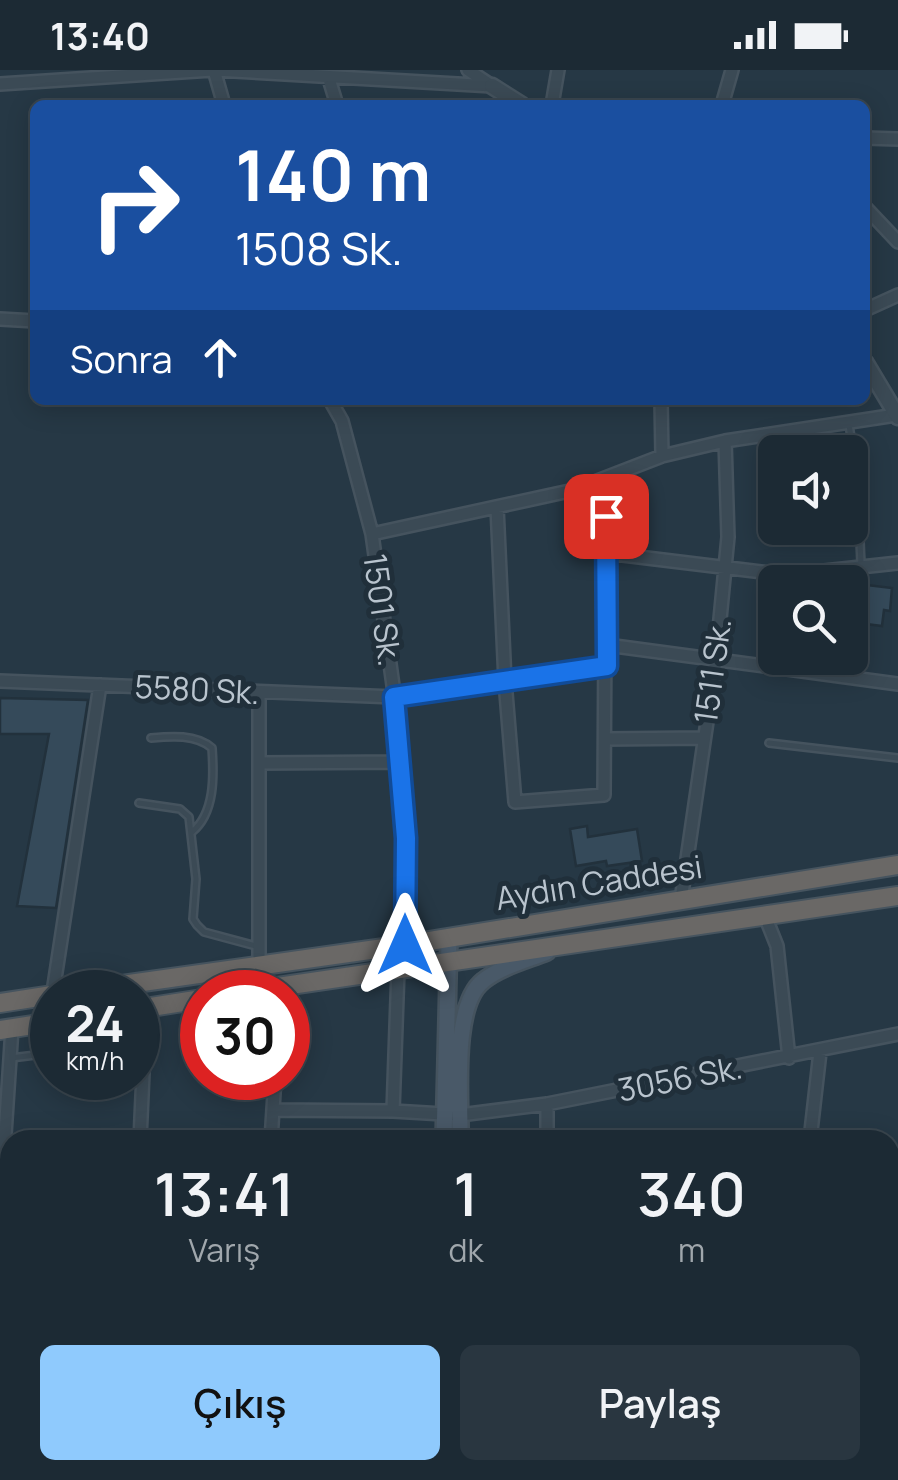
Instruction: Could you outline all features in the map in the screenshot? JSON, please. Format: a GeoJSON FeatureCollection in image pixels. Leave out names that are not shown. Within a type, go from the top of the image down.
{"type":"FeatureCollection","features":[{"type":"Feature","properties":{"kind":"highway","name":"Aydın Caddesi"},"geometry":{"type":"LineString","coordinates":[[160,975],[259,956],[405,945],[898,865]]}},
{"type":"Feature","properties":{"kind":"highway","name":"Aydın Caddesi"},"geometry":{"type":"LineString","coordinates":[[310,985],[898,896]]}},
{"type":"Feature","properties":{"kind":"highway"},"geometry":{"type":"LineString","coordinates":[[0,1003],[30,998]]}},
{"type":"Feature","properties":{"kind":"main road"},"geometry":{"type":"LineString","coordinates":[[449,938],[453,1115],[457,1130]]}},
{"type":"Feature","properties":{"kind":"main road"},"geometry":{"type":"LineString","coordinates":[[448,1130],[453,1115],[463,1016],[472,994],[485,979],[563,945]]}},
{"type":"Feature","properties":{"kind":"street"},"geometry":{"type":"LineString","coordinates":[[214,70],[223,100]]}},
{"type":"Feature","properties":{"kind":"street"},"geometry":{"type":"LineString","coordinates":[[0,84],[74,74],[214,70],[492,86]]}},
{"type":"Feature","properties":{"kind":"street"},"geometry":{"type":"LineString","coordinates":[[468,70],[514,100]]}},
{"type":"Feature","properties":{"kind":"street"},"geometry":{"type":"LineString","coordinates":[[553,100],[558,70]]}},
{"type":"Feature","properties":{"kind":"street"},"geometry":{"type":"LineString","coordinates":[[723,100],[732,70]]}},
{"type":"Feature","properties":{"kind":"street"},"geometry":{"type":"LineString","coordinates":[[328,79],[335,100]]}},
{"type":"Feature","properties":{"kind":"street"},"geometry":{"type":"LineString","coordinates":[[870,138],[898,139]]}},
{"type":"Feature","properties":{"kind":"street"},"geometry":{"type":"LineString","coordinates":[[870,212],[898,242]]}},
{"type":"Feature","properties":{"kind":"street"},"geometry":{"type":"LineString","coordinates":[[870,308],[898,295]]}},
{"type":"Feature","properties":{"kind":"street"},"geometry":{"type":"LineString","coordinates":[[0,319],[30,321]]}},
{"type":"Feature","properties":{"kind":"street"},"geometry":{"type":"LineString","coordinates":[[372,534],[574,490],[662,456],[725,441],[897,416],[870,370]]}},
{"type":"Feature","properties":{"kind":"street","name":"1501 Sk."},"geometry":{"type":"LineString","coordinates":[[333,405],[342,421],[372,534],[394,697],[406,838],[405,945]]}},
{"type":"Feature","properties":{"kind":"street"},"geometry":{"type":"LineString","coordinates":[[662,405],[662,456]]}},
{"type":"Feature","properties":{"kind":"street","name":"1511 Sk."},"geometry":{"type":"LineString","coordinates":[[681,900],[725,570],[725,441]]}},
{"type":"Feature","properties":{"kind":"street"},"geometry":{"type":"LineString","coordinates":[[497,507],[505,681],[516,802],[604,795],[606,478]]}},
{"type":"Feature","properties":{"kind":"street"},"geometry":{"type":"LineString","coordinates":[[606,554],[758,573]]}},
{"type":"Feature","properties":{"kind":"street"},"geometry":{"type":"LineString","coordinates":[[868,565],[898,562]]}},
{"type":"Feature","properties":{"kind":"street"},"geometry":{"type":"LineString","coordinates":[[607,645],[898,684]]}},
{"type":"Feature","properties":{"kind":"street","name":"5580 Sk."},"geometry":{"type":"LineString","coordinates":[[0,680],[394,697],[607,666]]}},
{"type":"Feature","properties":{"kind":"street"},"geometry":{"type":"LineString","coordinates":[[56,970],[100,685]]}},
{"type":"Feature","properties":{"kind":"street"},"geometry":{"type":"LineString","coordinates":[[259,694],[259,956]]}},
{"type":"Feature","properties":{"kind":"street"},"geometry":{"type":"LineString","coordinates":[[605,739],[703,738]]}},
{"type":"Feature","properties":{"kind":"street"},"geometry":{"type":"LineString","coordinates":[[259,763],[401,762]]}},
{"type":"Feature","properties":{"kind":"street"},"geometry":{"type":"LineString","coordinates":[[765,916],[777,946],[789,1058]]}},
{"type":"Feature","properties":{"kind":"street"},"geometry":{"type":"LineString","coordinates":[[392,1111],[398,970]]}},
{"type":"Feature","properties":{"kind":"street"},"geometry":{"type":"LineString","coordinates":[[6,1029],[6,1130]]}},
{"type":"Feature","properties":{"kind":"street"},"geometry":{"type":"LineString","coordinates":[[898,1034],[898,1051]]}},
{"type":"Feature","properties":{"kind":"street","name":"3056 Sk."},"geometry":{"type":"LineString","coordinates":[[272,1110],[453,1115],[547,1104],[898,1034]]}},
{"type":"Feature","properties":{"kind":"street"},"geometry":{"type":"LineString","coordinates":[[811,1130],[820,1052]]}},
{"type":"Feature","properties":{"kind":"street"},"geometry":{"type":"LineString","coordinates":[[140,1130],[141,1100]]}},
{"type":"Feature","properties":{"kind":"street"},"geometry":{"type":"LineString","coordinates":[[271,1130],[273,1100]]}},
{"type":"Feature","properties":{"kind":"street"},"geometry":{"type":"LineString","coordinates":[[547,1104],[547,1130]]}},
{"type":"Feature","properties":{"kind":"lane"},"geometry":{"type":"LineString","coordinates":[[849,422],[857,474],[861,565]]}},
{"type":"Feature","properties":{"kind":"lane"},"geometry":{"type":"LineString","coordinates":[[150,738],[193,739],[212,748],[207,812],[202,824],[192,832]]}},
{"type":"Feature","properties":{"kind":"lane"},"geometry":{"type":"LineString","coordinates":[[769,743],[898,758]]}},
{"type":"Feature","properties":{"kind":"lane"},"geometry":{"type":"LineString","coordinates":[[139,803],[180,808],[189,818],[196,878],[196,926],[259,956]]}},
{"type":"Feature","properties":{"kind":"lane"},"geometry":{"type":"LineString","coordinates":[[5,1059],[30,1056]]}},
{"type":"Feature","properties":{"kind":"building"},"geometry":{"type":"Polygon","coordinates":[[[868,585],[892,588],[890,611],[884,610],[882,626],[868,624],[868,585]]]}},
{"type":"Feature","properties":{"kind":"building"},"geometry":{"type":"Polygon","coordinates":[[[0,698],[88,700],[56,908],[17,906],[49,734],[0,734],[0,698]]]}},
{"type":"Feature","properties":{"kind":"building"},"geometry":{"type":"Polygon","coordinates":[[[587,826],[588,837],[637,829],[642,861],[576,866],[570,829],[587,826]]]}},
{"type":"Feature","properties":{"kind":"route"},"geometry":{"type":"LineString","coordinates":[[405,945],[406,838],[394,697],[607,666],[606,516]]}}]}
